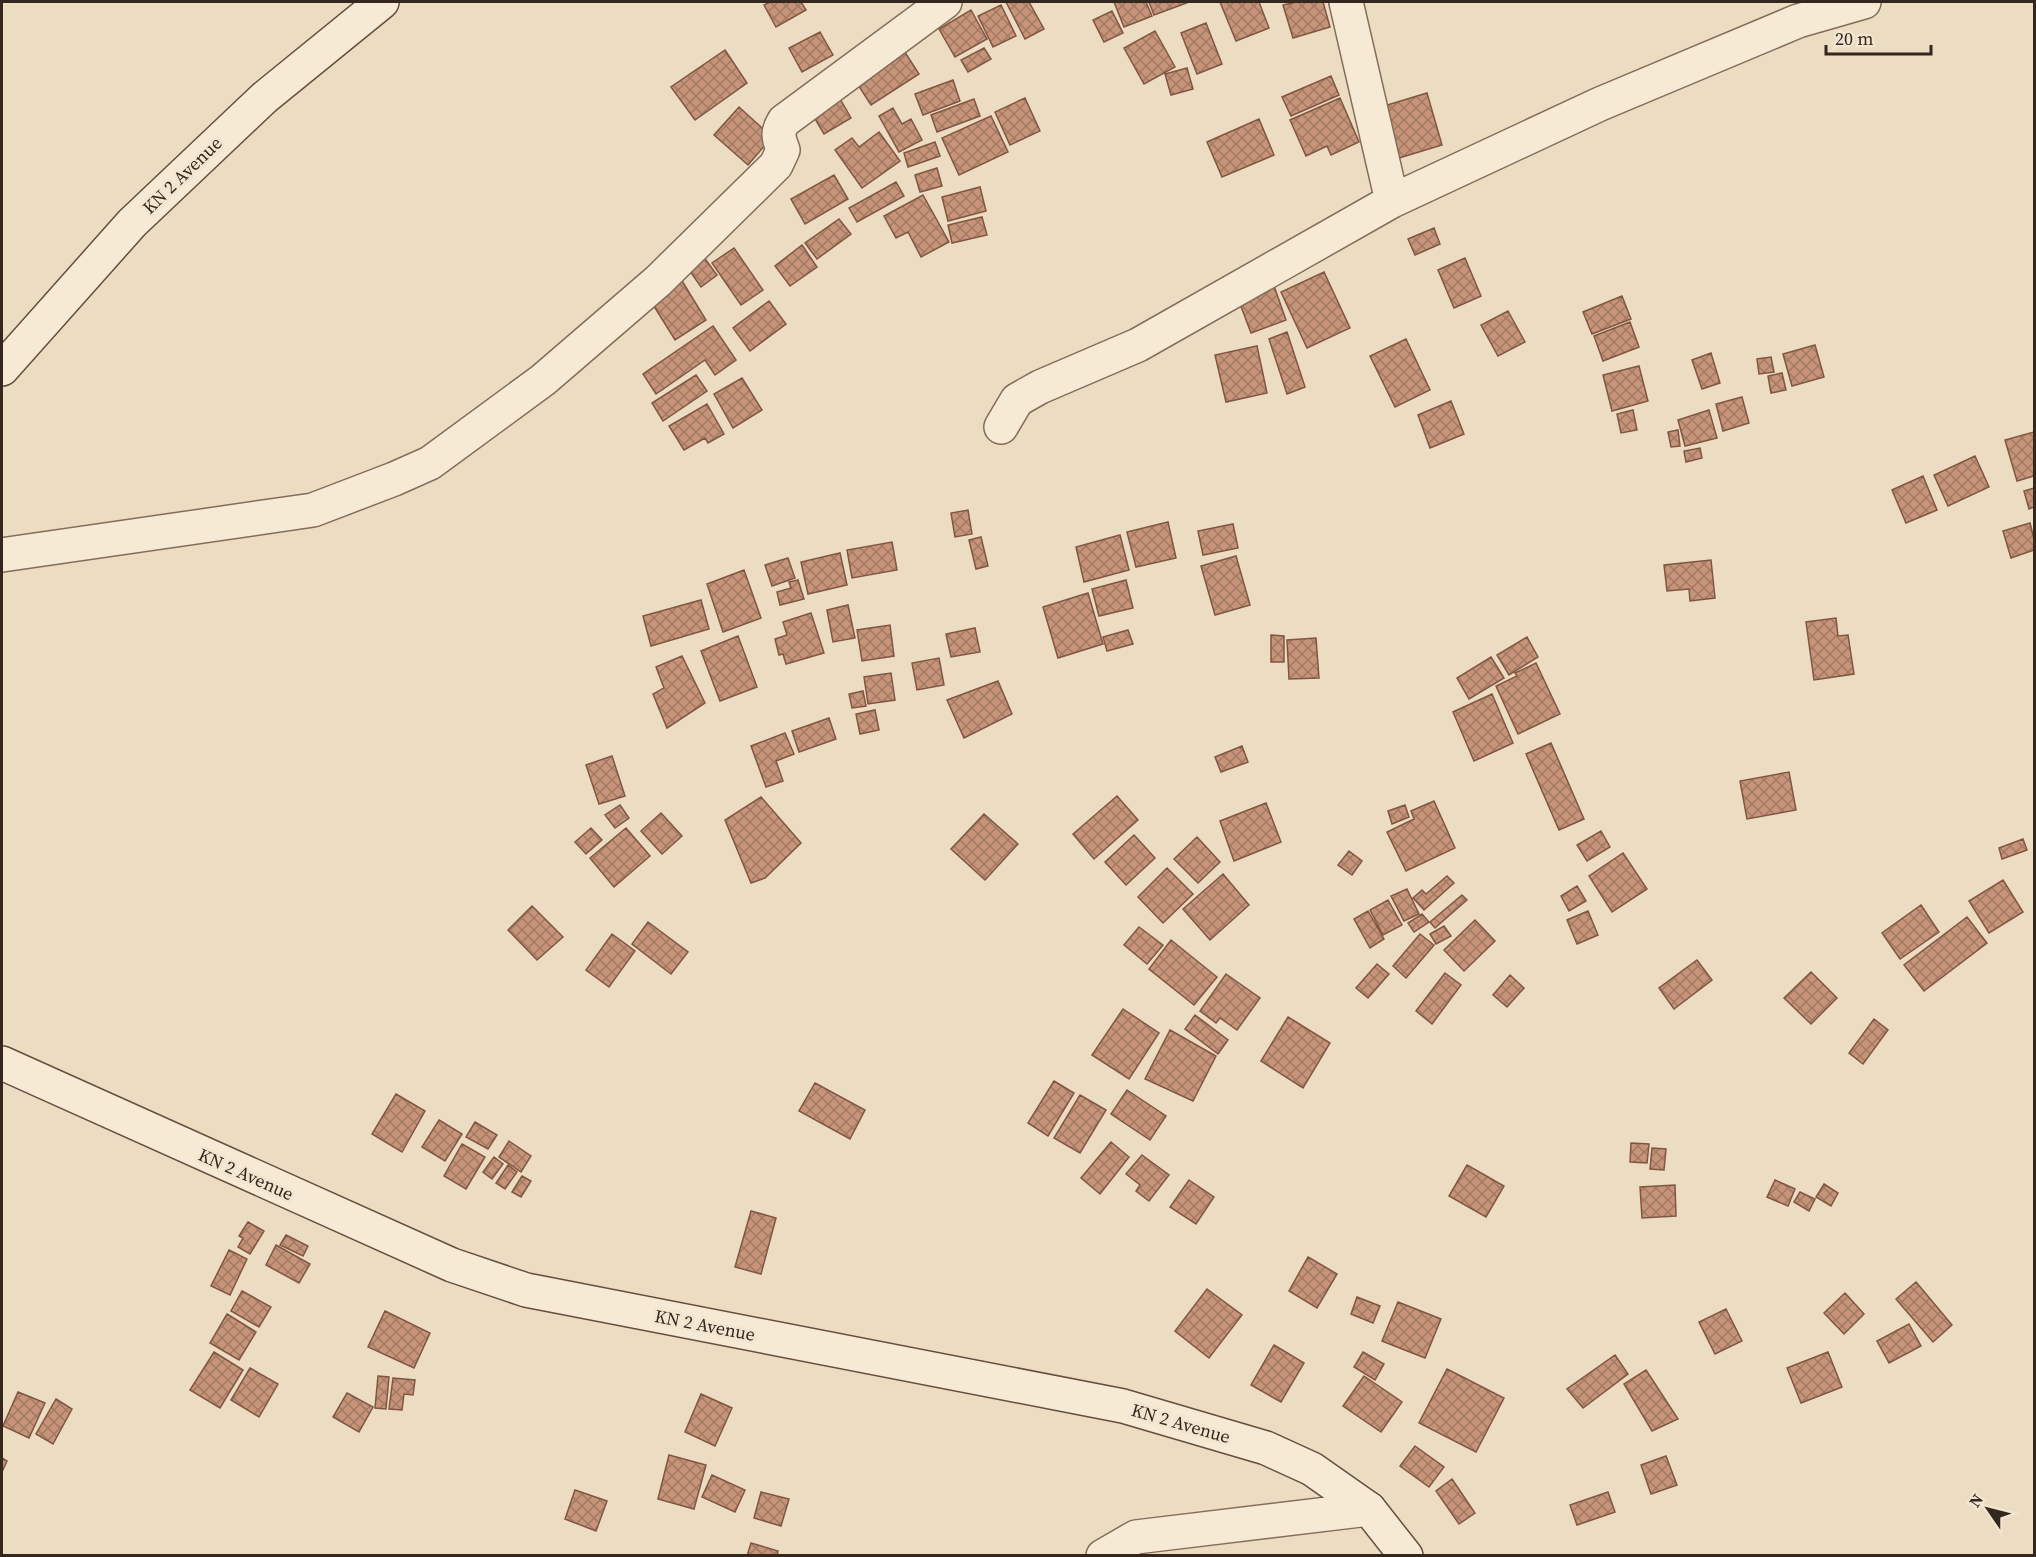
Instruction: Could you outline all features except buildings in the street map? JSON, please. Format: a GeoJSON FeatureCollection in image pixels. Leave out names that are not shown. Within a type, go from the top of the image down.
{"type":"FeatureCollection","features":[{"type":"Feature","properties":{"kind":"street","name":"KN 2 Avenue"},"geometry":{"type":"LineString","coordinates":[[2,369],[132,223],[264,98],[382,2]]}},
{"type":"Feature","properties":{"kind":"street"},"geometry":{"type":"LineString","coordinates":[[2,555],[313,510],[430,463],[543,380],[658,281],[776,165],[783,150],[778,129],[784,121],[945,2]]}},
{"type":"Feature","properties":{"kind":"street"},"geometry":{"type":"LineString","coordinates":[[1346,2],[1392,201]]}},
{"type":"Feature","properties":{"kind":"street"},"geometry":{"type":"LineString","coordinates":[[1001,428],[1017,400],[1040,387],[1138,345],[1392,201],[1600,104],[1798,21],[1864,2]]}},
{"type":"Feature","properties":{"kind":"street","name":"KN 2 Avenue"},"geometry":{"type":"LineString","coordinates":[[2,1063],[441,1261],[516,1287],[1124,1406],[1266,1448],[1312,1469],[1369,1509],[1406,1556]]}},
{"type":"Feature","properties":{"kind":"street"},"geometry":{"type":"LineString","coordinates":[[1103,1556],[1136,1536],[1369,1509]]}}]}
